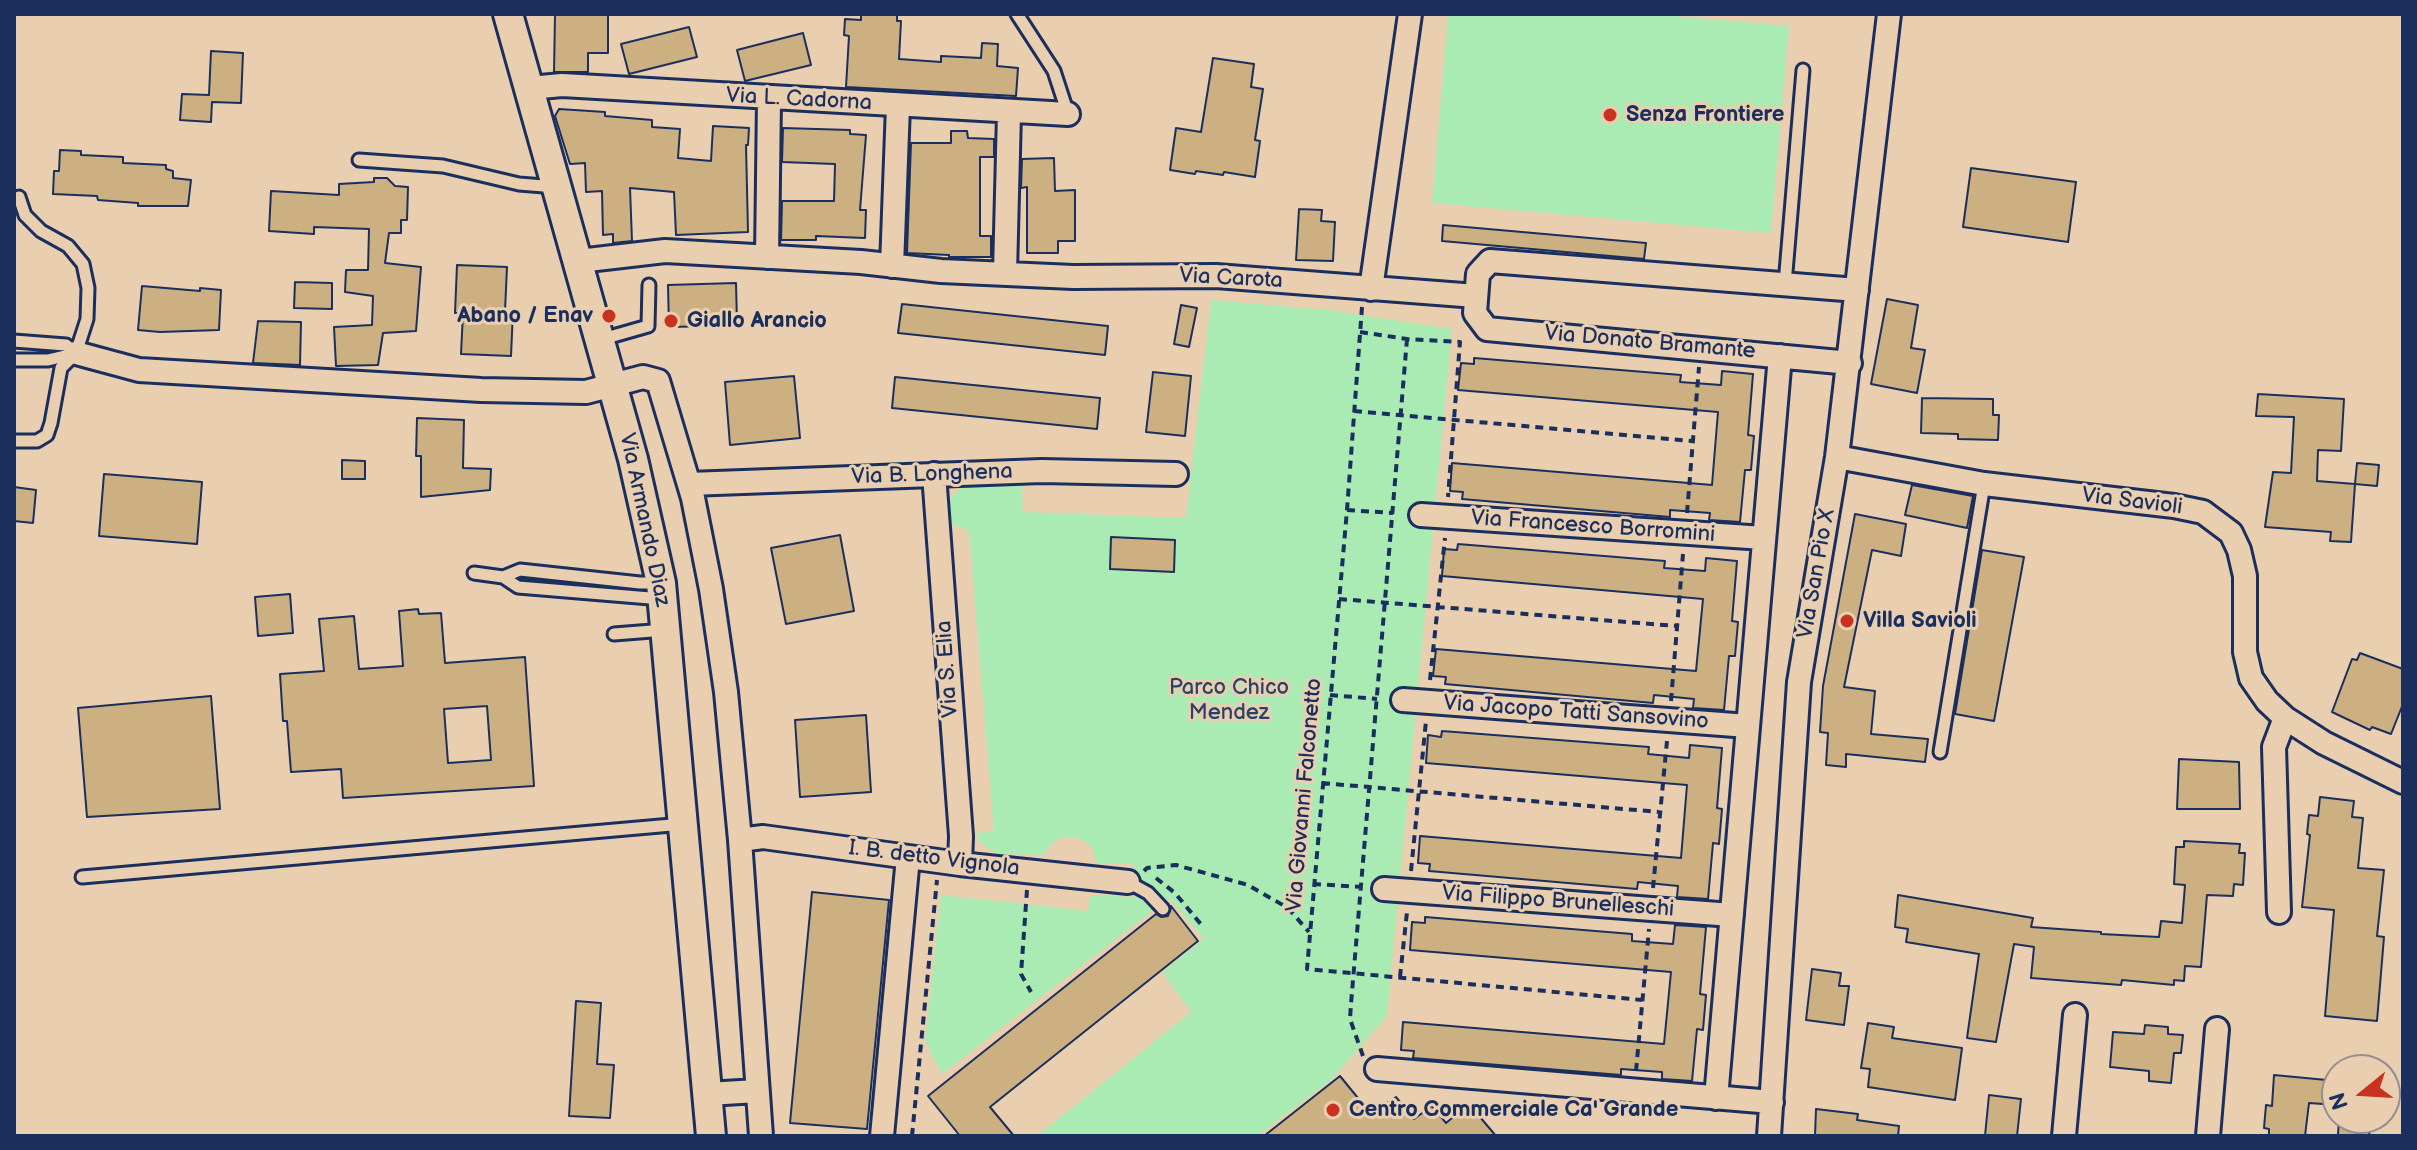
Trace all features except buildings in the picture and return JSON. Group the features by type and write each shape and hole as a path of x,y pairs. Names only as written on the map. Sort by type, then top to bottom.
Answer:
{"street":[{"name":"Via Armando Diaz","path":"508,14 633,459 662,591 711,1136"},
{"path":"1367,289 1410,14"},
{"name":"Via San Pio X","path":"1769,1136 1799,682 1850,363 1889,14"},
{"name":"Via L. Cadorna","path":"530,88 562,85 1068,114"},
{"path":"767,257 769,99"},
{"path":"892,266 898,106"},
{"path":"1005,273 1009,113"},
{"name":"Via Carota","path":"579,261 665,251 941,271 1073,277 1216,276 1476,296"},
{"path":"1476,296 1478,274 1490,261 1857,290"},
{"name":"Via Donato Bramante","path":"1476,296 1475,313 1487,329 1850,363"},
{"path":"76,353 139,370 481,390 586,392 643,377 658,381 689,484 726,692 761,1136"},
{"path":"1716,1098 1780,356"},
{"name":"Via Savioli","path":"1837,457 1984,484 2203,512 2231,533 2239,550 2245,576 2245,652 2251,678 2267,701 2285,718 2324,743 2403,782"},
{"name":"Via B. Longhena","path":"689,484 1042,471 1176,474"},
{"name":"Via S. Elia","path":"934,474 961,836 949,862"},
{"name":"Via Francesco Borromini","path":"1421,515 1764,538"},
{"name":"Via Jacopo Tatti Sansovino","path":"1403,700 1748,726"},
{"path":"2279,912 2274,747 2285,718"},
{"name":"I. B. detto Vignola","path":"740,840 763,837 1028,871 1135,878"},
{"path":"882,1136 908,857"},
{"name":"Via Filippo Brunelleschi","path":"1384,889 1732,915"},
{"path":"2064,1136 2075,1015"},
{"path":"2208,1136 2217,1029"},
{"path":"1377,1069 1772,1102"},
{"path":"708,1094 757,1091"}],"lane":[{"path":"1017,14 1054,71 1068,114"},
{"path":"1785,284 1803,70"},
{"path":"359,160 443,166 519,184 558,187"},
{"path":"14,441 37,441 47,435 61,368 76,353 87,319 88,288 83,264 68,246 41,231 25,215 19,197"},
{"path":"599,340 648,326 649,285"},
{"path":"14,341 66,345 76,353"},
{"path":"14,360 48,360 76,353"},
{"path":"1940,752 1984,484"},
{"path":"474,573 503,577 520,570 640,583 662,591"},
{"path":"614,634 666,630"},
{"path":"82,877 684,824"},
{"path":"1135,878 1163,909"}],"path":[{"name":"Via Giovanni Falconetto","path":"1367,289 1360,332 1307,969 1642,1000"},
{"path":"1360,332 1460,342 1439,606 1400,977"},
{"path":"1377,1069 1363,1056 1350,1019 1407,339"},
{"path":"1354,411 1692,441"},
{"path":"1347,510 1393,513"},
{"path":"1339,599 1677,626"},
{"path":"1330,695 1403,700"},
{"path":"1322,783 1659,812"},
{"path":"912,1136 949,862"},
{"path":"1135,878 1147,868 1176,865 1248,885 1288,908 1309,932"},
{"path":"1028,871 1021,974 1031,992"},
{"path":"1313,884 1384,889"}],"green space":[{"name":"Senza Frontiere","path":"1448,14 1649,14 1789,26 1771,233 1432,203"},
{"name":"Parco Chico Mendez","path":"1211,300 1328,310 1452,329 1387,1016 1331,1080 1257,1136 1043,1136 1041,1133 1191,1012 1162,972 1204,939 1169,898 942,1074 925,1041 941,895 1088,911 1090,895 1133,897 1133,864 1097,863 1092,848 1080,838 1064,837 1052,843 1044,855 1002,854 991,851 977,839 977,833 994,831 969,531 953,525 948,512 951,497 965,485 1022,483 1023,512 1186,518"}],"place":[{"name":"Senza Frontiere","path":"1610,115"},
{"name":"Abano / Enav","path":"609,316"},
{"name":"Giallo Arancio","path":"671,321"},
{"name":"Villa Savioli","path":"1847,621"},
{"name":"Centro Commerciale Ca' Grande","path":"1333,1110"}]}
